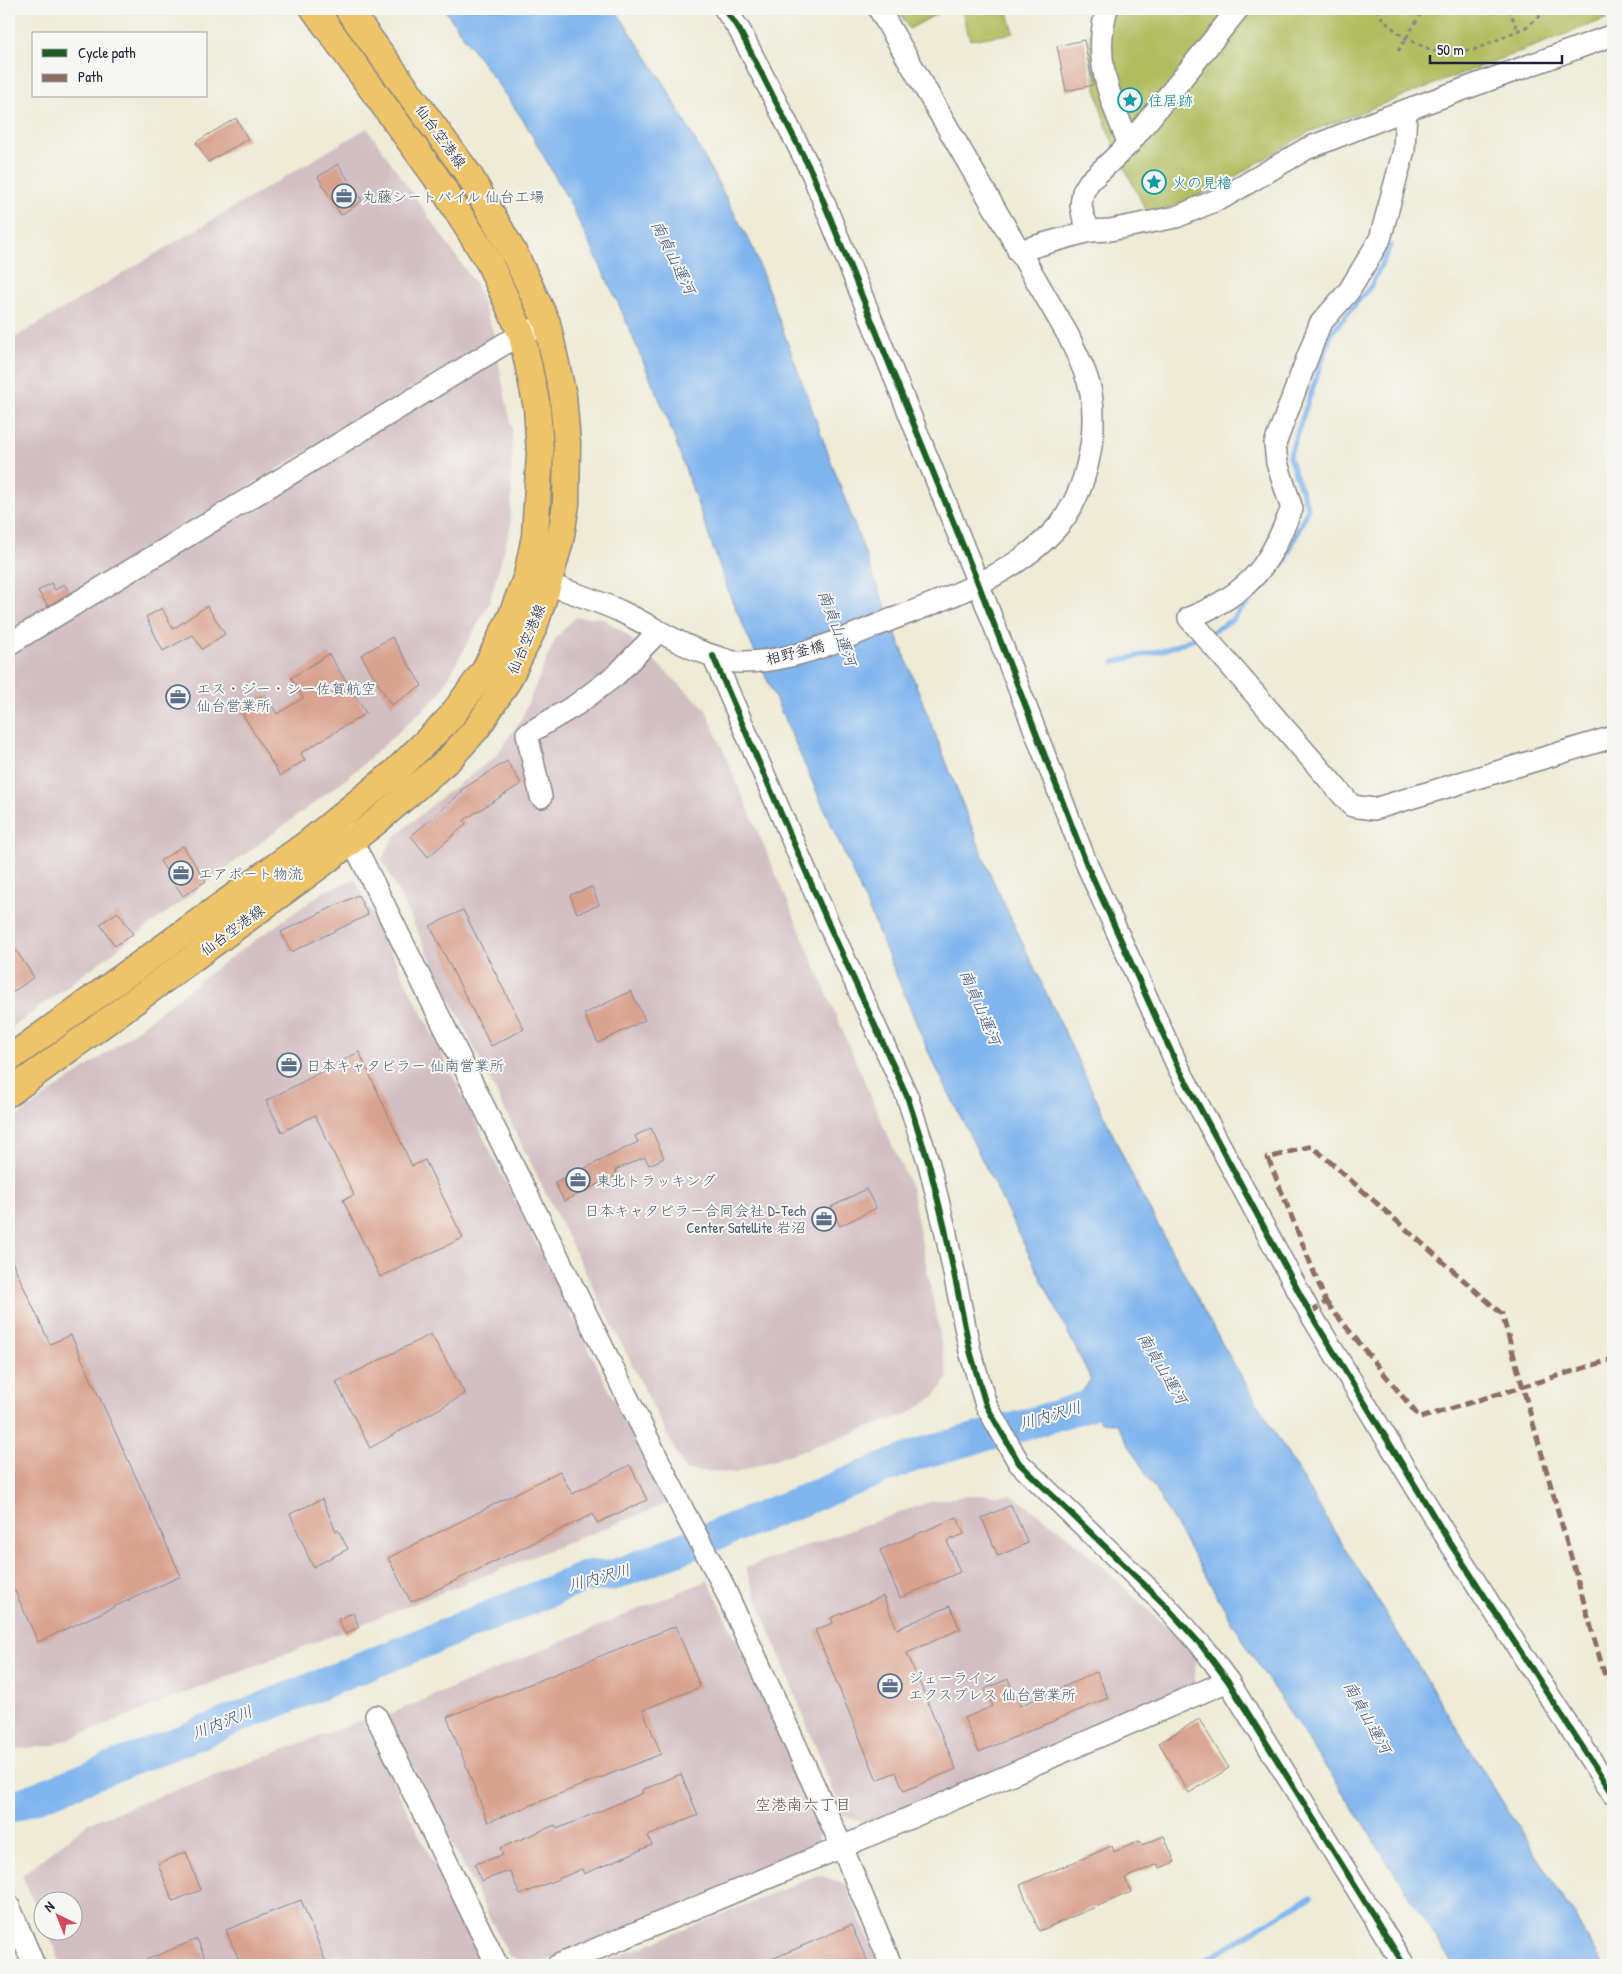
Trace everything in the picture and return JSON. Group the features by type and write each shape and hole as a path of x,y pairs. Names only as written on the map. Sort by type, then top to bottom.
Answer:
{"main road":[{"name":"仙台空港線","path":"9,1094 352,841 420,785 448,759 476,728 507,682 534,628 538,580 535,536 540,453 537,407 522,335 489,262 436,177 314,9"},
{"name":"仙台空港線","path":"9,1059 338,819 395,772 450,718 484,670 511,617 538,580 560,541 566,504 567,444 563,396 546,323 516,256 469,175 348,9"}],"street":[{"path":"724,9 740,31 812,173 978,583 1087,865 1178,1067 1310,1314 1450,1543 1613,1794"},
{"name":"相野釜橋","path":"538,580 622,612 694,650 734,662 774,660 814,650 910,613 978,583 1022,558 1045,540 1066,516 1084,479 1092,446 1092,400 1084,370 1068,334 879,9"},
{"path":"1107,9 1101,44 1101,65 1116,114 1129,144"},
{"path":"1090,231 1082,210 1083,192 1089,182 1129,144 1238,9"},
{"path":"1018,250 1090,231 1110,230 1176,217 1224,197 1306,149 1406,110 1613,35"},
{"path":"1406,110 1404,150 1380,239 1349,291 1320,324 1275,444 1278,463 1292,509 1267,560 1243,587 1211,609 1189,618 1352,806 1374,809 1613,737"},
{"path":"9,644 495,349 546,323"},
{"path":"541,797 527,734 576,705 616,675 658,632"},
{"path":"713,656 829,925 907,1096 929,1164 945,1229 970,1351 986,1405 1019,1463 1164,1604 1201,1645 1228,1681 1404,1965"},
{"path":"338,819 352,841 685,1514 720,1579 842,1847 891,1965"},
{"path":"558,1965 842,1847 1228,1681"},
{"path":"376,1716 497,1965"},
{"path":"9,1906 34,1965"}],"path":[{"path":"1378,9 1383,20 1405,38 1432,51 1474,50 1526,27 1549,9"},
{"path":"1398,51 1424,9"},
{"path":"1509,9 1518,30"}],"shaded area":[{"path":"367,128 476,285 495,337 9,632 9,341"},
{"path":"497,356 512,428 511,525 489,603 439,695 350,776 9,1030 9,653"},
{"path":"576,617 601,618 622,631 705,708 911,1187 948,1377 935,1396 908,1414 736,1473 685,1470 535,1172 382,859 393,838 439,799 494,758 521,720 556,637"},
{"path":"355,879 666,1504 54,1745 9,1750 9,1122 111,1050 216,968 325,891"},
{"path":"973,1495 1012,1495 1069,1536 1196,1655 1194,1688 868,1823 843,1816 745,1568 932,1501"},
{"path":"708,1580 822,1823 815,1850 537,1965 532,1965 509,1956 388,1715"},
{"path":"363,1720 483,1965 62,1965 52,1942 82,1942 82,1892 32,1892 32,1898 22,1875 88,1823"},
{"path":"818,1875 845,1884 880,1965 598,1965"}],"green space":[{"path":"898,9 946,9 909,29"},
{"path":"961,9 1007,9 1014,33 970,40"},
{"path":"1094,9 1613,9 1613,16 1309,132 1216,188 1171,207 1148,214 1112,141 1097,94 1090,39"}],"water":[{"name":"南貞山運河","path":"444,9 615,9 664,83 752,246 871,570 990,874 1140,1192 1221,1342 1312,1495 1604,1965 1453,1965 1361,1820 1253,1657 1116,1423 1100,1422 1082,1392 1091,1379 928,1051 870,912 730,596 667,417 619,305 570,203 524,121"}],"building":[{"path":"1084,40 1093,85 1066,91 1057,46"},
{"path":"236,118 248,139 208,162 196,142"},
{"path":"338,164 362,201 341,215 318,177"},
{"path":"51,583 55,590 64,584 70,593 48,606 38,591"},
{"path":"207,606 225,634 202,649 193,635 163,651 146,617 162,608 173,629"},
{"path":"392,637 422,686 391,705 361,655"},
{"path":"329,654 366,713 301,753 305,760 280,776 240,710 265,694 277,714 303,698 291,678"},
{"path":"507,761 521,784 464,820 466,824 428,857 411,836 462,792 461,790"},
{"path":"183,846 206,881 183,896 160,861"},
{"path":"592,887 599,905 577,913 570,895"},
{"path":"358,895 368,915 291,952 281,932"},
{"path":"463,910 524,1029 491,1046 430,926"},
{"path":"118,912 133,934 115,946 100,924"},
{"path":"9,940 34,977 9,995"},
{"path":"631,991 645,1020 598,1043 584,1014"},
{"path":"359,1052 412,1166 425,1160 463,1238 380,1277 343,1200 354,1195 315,1115 282,1132 266,1101"},
{"path":"651,1128 664,1158 649,1165 645,1157 615,1170 617,1175 564,1201 555,1183 638,1142 635,1136"},
{"path":"866,1189 876,1208 840,1226 831,1207"},
{"path":"9,1255 50,1344 71,1335 181,1576 38,1642 9,1578"},
{"path":"431,1334 465,1394 370,1448 336,1382"},
{"path":"630,1465 647,1500 597,1523 593,1514 411,1602 388,1558 560,1471 572,1494"},
{"path":"322,1499 336,1531 338,1530 348,1549 313,1567 290,1514"},
{"path":"1011,1505 1028,1543 998,1556 982,1518"},
{"path":"957,1517 964,1534 947,1541 960,1572 900,1598 880,1550"},
{"path":"883,1596 897,1629 950,1606 960,1629 907,1653 956,1769 904,1791 896,1772 877,1780 815,1630 833,1623 831,1618"},
{"path":"353,1613 359,1627 345,1634 338,1619"},
{"path":"676,1626 700,1687 643,1710 661,1754 488,1822 447,1717"},
{"path":"1097,1672 1108,1698 979,1752 964,1718 993,1706 985,1689 1008,1679 1020,1706"},
{"path":"1199,1719 1229,1768 1189,1793 1159,1743"},
{"path":"681,1774 698,1815 648,1836 652,1845 584,1874 582,1869 520,1895 510,1871 481,1881 475,1864 503,1855 500,1848 555,1825 557,1829 643,1793 642,1790"},
{"path":"1164,1836 1175,1862 1160,1868 1158,1864 1125,1878 1131,1892 1039,1931 1020,1885 1112,1846 1114,1852 1140,1841 1142,1845"},
{"path":"186,1852 201,1890 173,1901 158,1864"},
{"path":"301,1900 327,1965 241,1965 226,1930"},
{"path":"851,1925 869,1965 758,1965"},
{"path":"197,1939 208,1965 134,1965"}],"waterway":[{"path":"1210,633 1232,620 1285,561 1308,508 1289,457 1332,332 1371,286 1391,245"},
{"path":"1114,662 1167,649 1197,637"},
{"name":"川内沢川","path":"9,1808 203,1732 588,1576 612,1576 922,1453 1025,1425 1131,1392"},
{"path":"1197,1965 1311,1896"}],"marked path":[{"path":"1310,1313 1326,1302 1268,1158 1312,1146 1502,1314 1604,1673 1613,1670"},
{"path":"1326,1302 1420,1418 1613,1359"}],"cycle path":[{"path":"725,9 740,31 812,173 978,583 1087,865 1178,1067 1310,1313 1450,1543 1613,1794"},
{"path":"713,656 829,925 907,1096 929,1164 945,1229 970,1351 986,1405 1019,1463 1164,1604 1201,1645 1228,1681 1404,1965"}],"place":[{"name":"住居跡","path":"1130,100"},
{"name":"火の見櫓","path":"1154,182"},
{"name":"丸藤シートパイル 仙台工場","path":"344,196"},
{"name":"エス・ジー・シー佐賀航空 仙台営業所","path":"178,697"},
{"name":"エアポート物流","path":"181,873"},
{"name":"日本キャタピラー 仙南営業所","path":"289,1065"},
{"name":"東北トラッキング","path":"578,1180"},
{"name":"日本キャタピラー合同会社 D-Tech Center Satellite 岩沼","path":"824,1219"},
{"name":"ジェーライン エクスプレス 仙台営業所","path":"890,1686"}],"district":[{"name":"空港南六丁目","path":"803,1804"}]}
